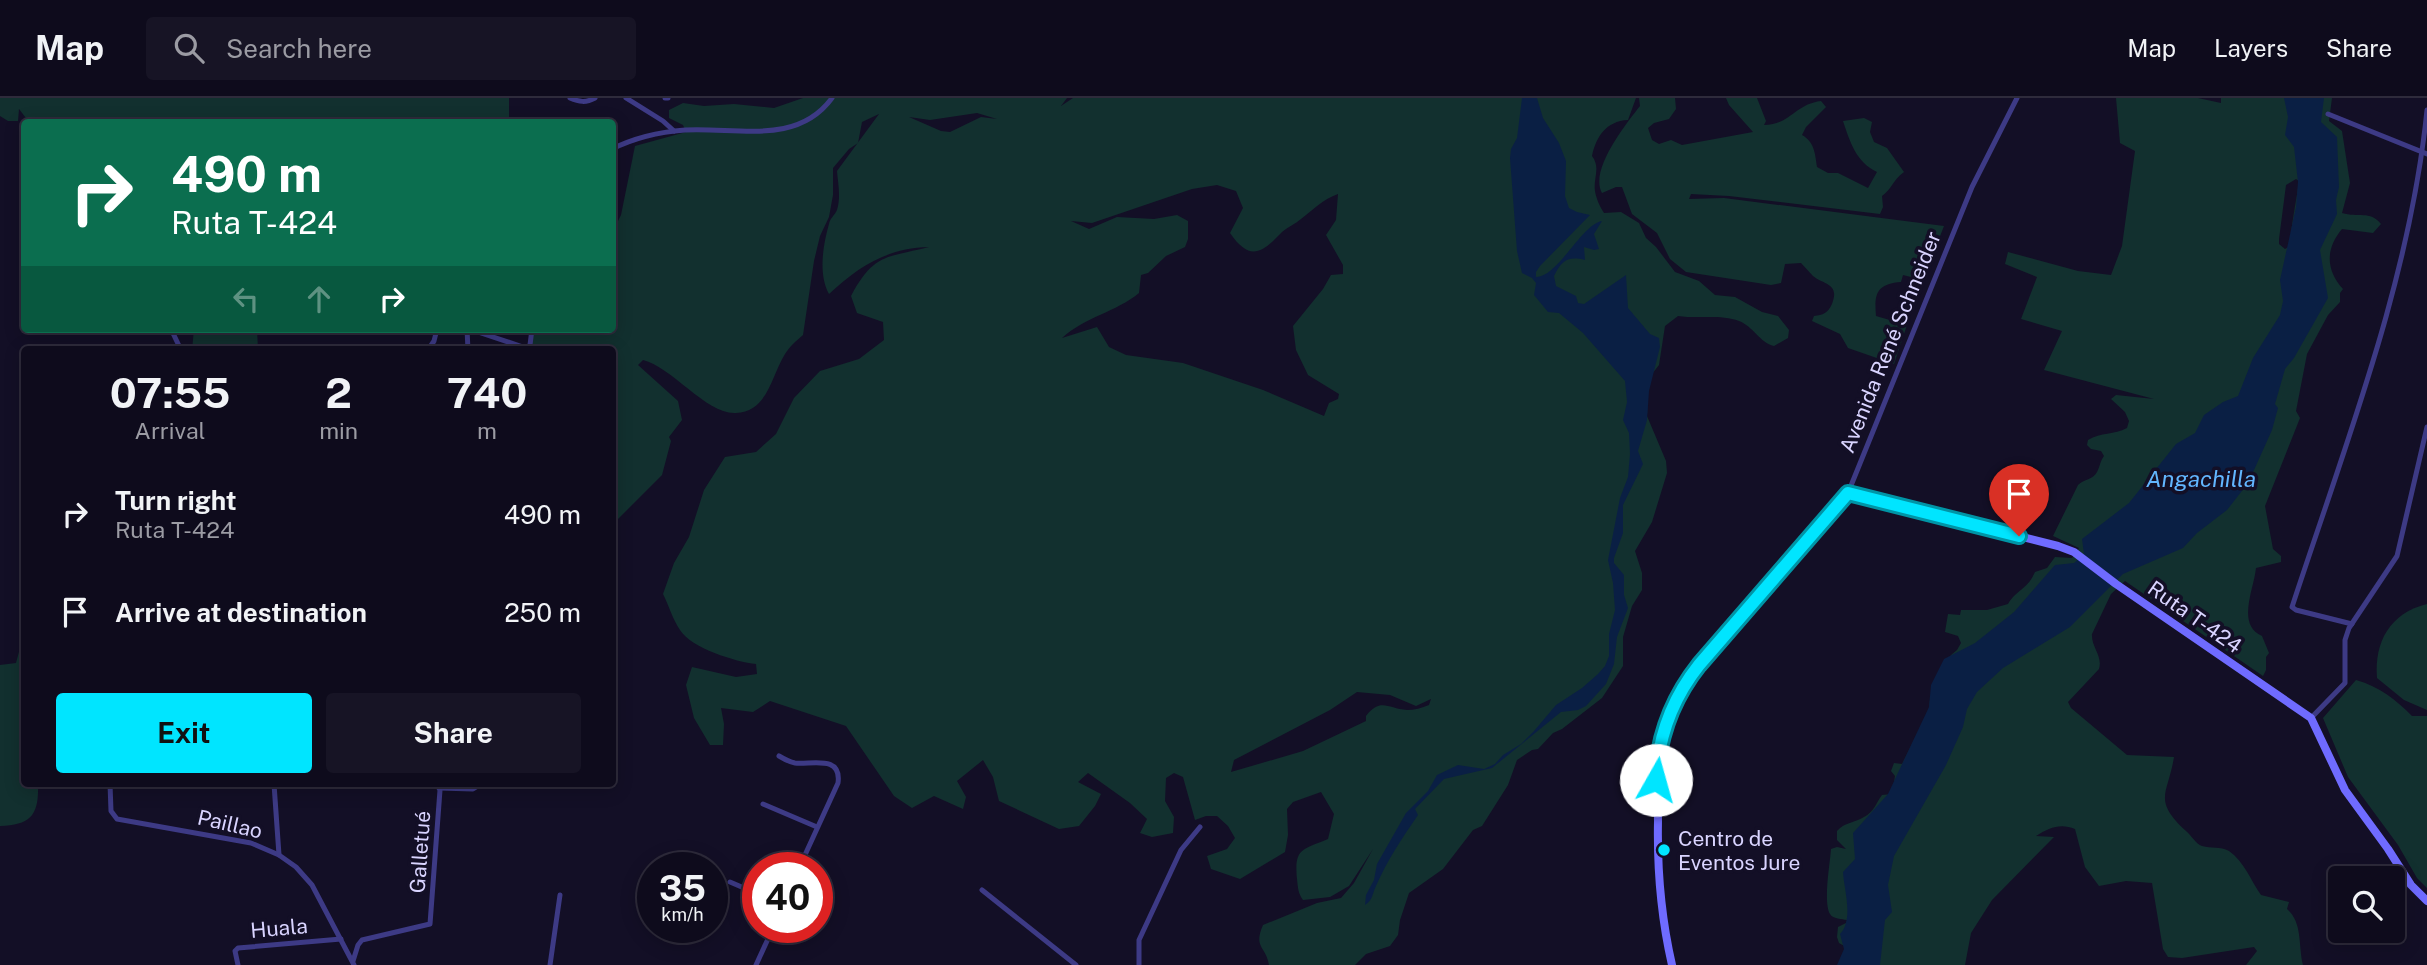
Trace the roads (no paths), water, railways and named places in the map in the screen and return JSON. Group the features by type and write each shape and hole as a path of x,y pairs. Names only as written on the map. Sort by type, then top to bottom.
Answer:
{"street":[{"path":"570,98 589,102 595,98"},
{"path":"616,147 643,136 674,131 787,129 812,118 832,98"},
{"name":"Avenida René Schneider","path":"1672,965 1659,887 1656,780 1660,747 1669,715 1685,684 1699,665 1848,493 1972,187 2017,98"},
{"path":"629,99 674,131"},
{"path":"2351,624 2292,607 2386,314 2425,154 2427,110"},
{"path":"2328,114 2425,154"},
{"path":"480,333 520,346"},
{"path":"2427,427 2400,549 2351,624 2344,640 2345,683 2311,718 2345,790 2388,849 2410,885 2427,901"},
{"name":"Ruta T-424","path":"1848,493 2074,552 2311,718"},
{"path":"779,756 796,763 822,762 837,772 838,783 806,852"},
{"name":"Paillao","path":"110,787 112,813 117,819 251,843 279,855 296,867 312,885 354,963"},
{"path":"274,787 279,855"},
{"name":"Galletué","path":"354,963 358,945 362,940 430,924 438,787"},
{"path":"450,787 476,787"},
{"path":"763,804 817,827"},
{"path":"1139,965 1139,940 1181,850 1200,827"},
{"path":"730,882 742,887"},
{"path":"982,890 1076,965"},
{"path":"550,965 560,895"},
{"name":"Huala","path":"237,965 235,951 238,948 341,939"},
{"path":"756,965 766,943"}],"water":[{"path":"1522,98 1537,98 1543,118 1559,143 1566,161 1565,196 1569,208 1590,215 1540,266 1536,277 1553,269 1586,231 1602,221 1594,234 1599,249 1584,247 1585,260 1570,259 1563,263 1554,276 1556,286 1576,296 1578,303 1584,304 1626,275 1628,308 1650,334 1659,338 1660,347 1649,391 1647,420 1638,451 1643,464 1623,505 1623,533 1614,558 1614,563 1624,575 1624,595 1628,608 1617,637 1614,664 1606,684 1586,706 1561,712 1492,768 1444,779 1415,809 1418,815 1390,859 1371,899 1365,905 1377,864 1406,813 1428,791 1437,775 1458,765 1484,769 1495,764 1503,755 1521,744 1556,705 1598,674 1609,656 1609,634 1615,610 1608,560 1620,498 1628,477 1630,454 1629,433 1623,420 1627,402 1625,381 1583,333 1559,313 1548,312 1534,295 1536,283 1522,273 1517,251 1510,158 1517,138"},
{"name":"Angachilla","path":"2284,98 2324,98 2321,122 2337,137 2337,214 2320,250 2328,298 2285,369 2275,404 2278,408 2272,430 2254,470 2227,510 2197,533 2183,548 2123,574 2070,627 2003,668 1977,692 1967,709 1963,727 1946,765 1894,856 1888,885 1892,912 1885,920 1880,965 1837,965 1844,949 1840,934 1847,921 1843,872 1855,859 1853,833 1888,794 1929,707 1931,685 1944,659 1975,643 2014,612 2055,565 2074,563 2084,554 2082,539 2129,503 2176,444 2195,433 2204,415 2238,396 2253,358 2280,315 2283,301 2280,280 2296,207 2298,182 2294,147 2285,135 2288,117"}],"place":[{"name":"Centro de Eventos Jure","path":"1664,850"}]}
